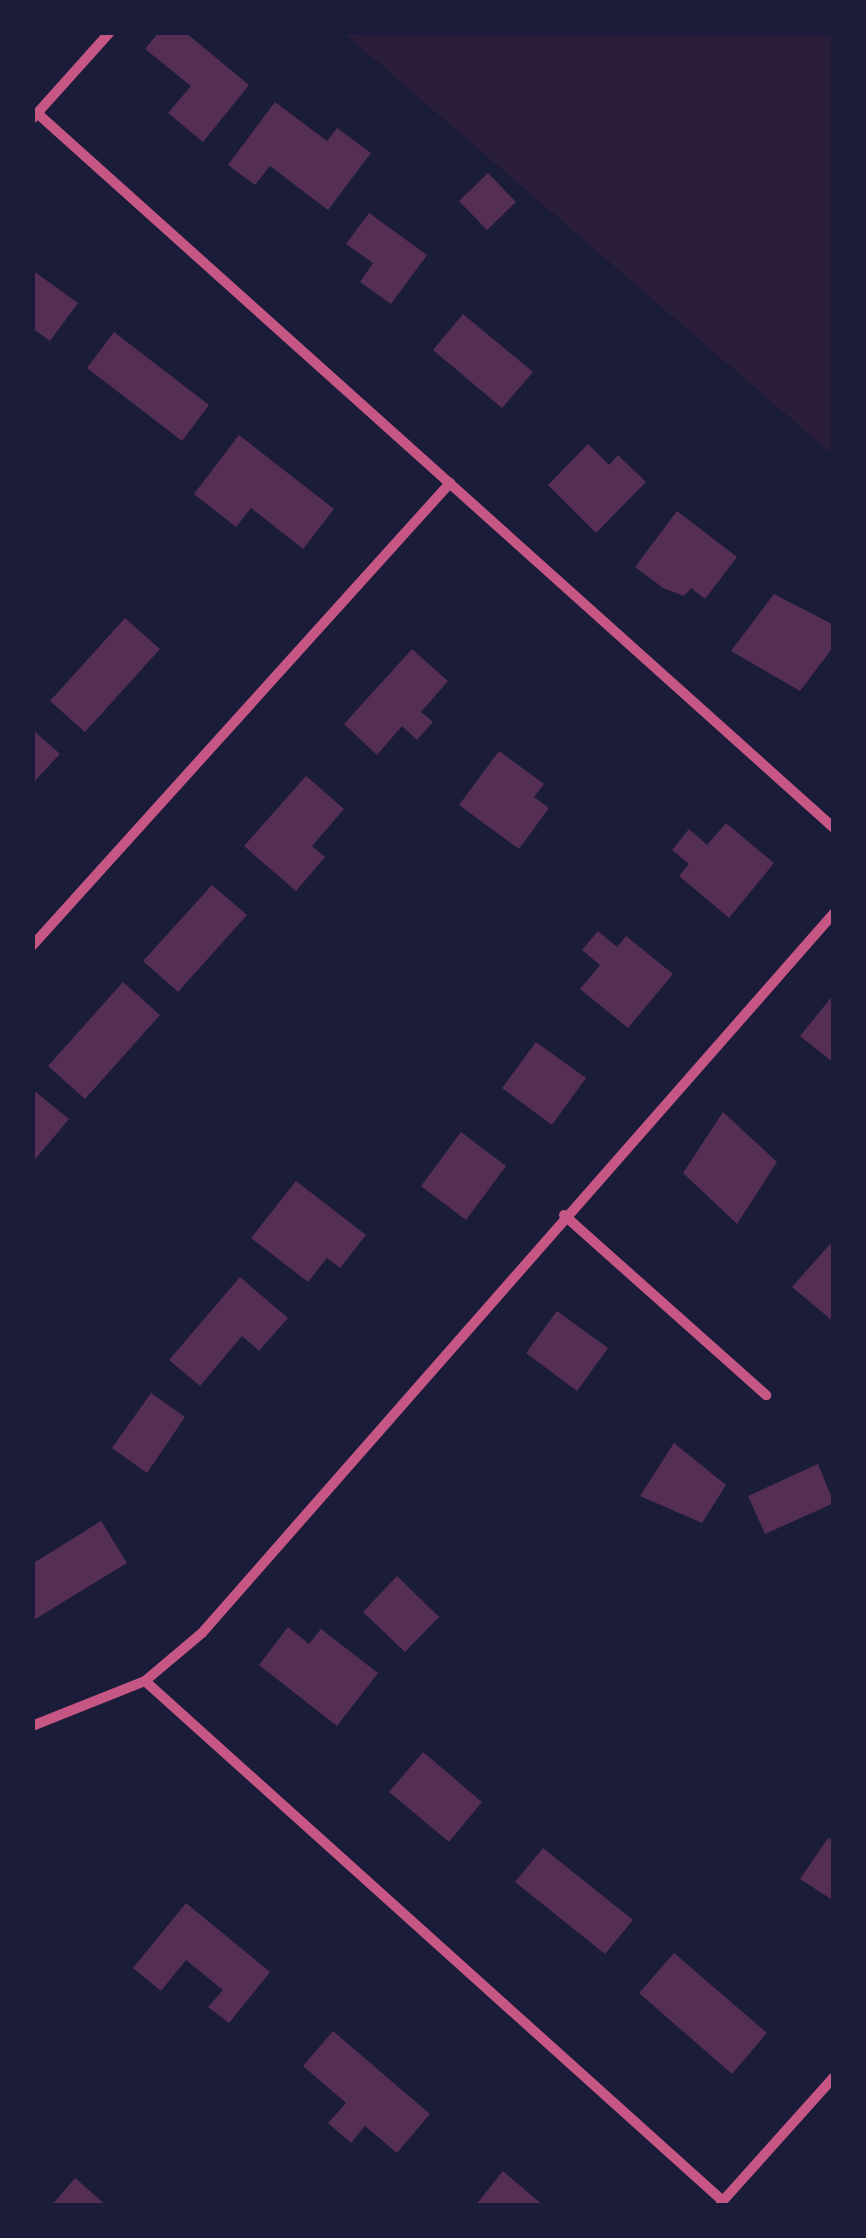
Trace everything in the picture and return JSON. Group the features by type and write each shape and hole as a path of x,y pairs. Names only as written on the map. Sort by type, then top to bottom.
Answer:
{"street":[{"path":"110,32 35,116 834,828"},
{"path":"32,946 450,483"},
{"path":"32,1726 145,1681 202,1633 564,1214 834,913"},
{"path":"564,1214 766,1395"},
{"path":"145,1681 721,2203 834,2077"}],"shaded area":[{"path":"344,33 833,33 833,455"}],"building":[{"path":"159,32 185,32 249,85 203,142 168,113 191,86 145,49"},
{"path":"275,102 327,141 337,128 371,153 328,210 270,166 255,185 228,165"},
{"path":"488,173 516,202 487,230 459,201"},
{"path":"369,213 427,255 391,304 360,282 373,263 346,244"},
{"path":"32,270 78,303 50,341 32,328"},
{"path":"463,314 533,372 502,408 433,350"},
{"path":"114,332 209,405 182,441 87,368"},
{"path":"239,435 334,509 303,549 251,508 236,527 194,494"},
{"path":"588,444 609,465 618,455 646,482 596,533 548,485"},
{"path":"677,511 737,557 705,599 691,588 684,596 663,588 635,567"},
{"path":"774,594 834,625 834,646 800,691 731,651"},
{"path":"125,618 160,649 85,732 50,701"},
{"path":"412,649 448,681 421,712 433,722 417,740 402,726 377,755 344,724"},
{"path":"32,729 60,754 32,784"},
{"path":"499,751 544,784 534,797 549,808 519,849 459,805"},
{"path":"306,776 344,809 312,846 325,857 296,891 244,846"},
{"path":"726,823 774,863 729,918 679,876 689,864 672,850 689,829 707,845"},
{"path":"212,885 247,915 178,992 143,961"},
{"path":"598,931 617,947 626,936 673,974 628,1028 580,989 600,965 582,950"},
{"path":"123,982 160,1015 85,1099 48,1066"},
{"path":"834,994 834,1063 800,1036"},
{"path":"536,1042 586,1078 552,1125 502,1088"},
{"path":"32,1089 69,1119 32,1163"},
{"path":"723,1112 777,1162 737,1224 683,1173"},
{"path":"461,1132 506,1166 466,1220 421,1186"},
{"path":"296,1181 366,1235 340,1268 327,1258 308,1282 251,1238"},
{"path":"830,1244 834,1247 834,1322 792,1287"},
{"path":"240,1277 288,1318 259,1351 242,1336 200,1386 169,1360"},
{"path":"557,1311 608,1348 577,1391 526,1353"},
{"path":"151,1393 185,1417 147,1473 112,1448"},
{"path":"674,1443 726,1485 702,1523 640,1496"},
{"path":"818,1464 834,1503 765,1534 748,1496"},
{"path":"101,1521 127,1563 32,1621 32,1564"},
{"path":"397,1576 439,1617 405,1652 363,1612"},
{"path":"288,1627 309,1644 321,1629 378,1673 337,1726 259,1665"},
{"path":"423,1752 482,1802 449,1842 389,1792"},
{"path":"828,1838 834,1841 834,1901 800,1879"},
{"path":"543,1848 633,1920 605,1954 515,1882"},
{"path":"186,1903 270,1972 229,2023 208,2007 223,1990 186,1960 161,1991 133,1968"},
{"path":"674,1953 767,2033 732,2074 639,1993"},
{"path":"333,2031 430,2114 397,2153 365,2126 351,2143 328,2123 346,2103 303,2066"},
{"path":"503,2171 544,2206 475,2206"},
{"path":"75,2178 107,2206 51,2206"}]}
